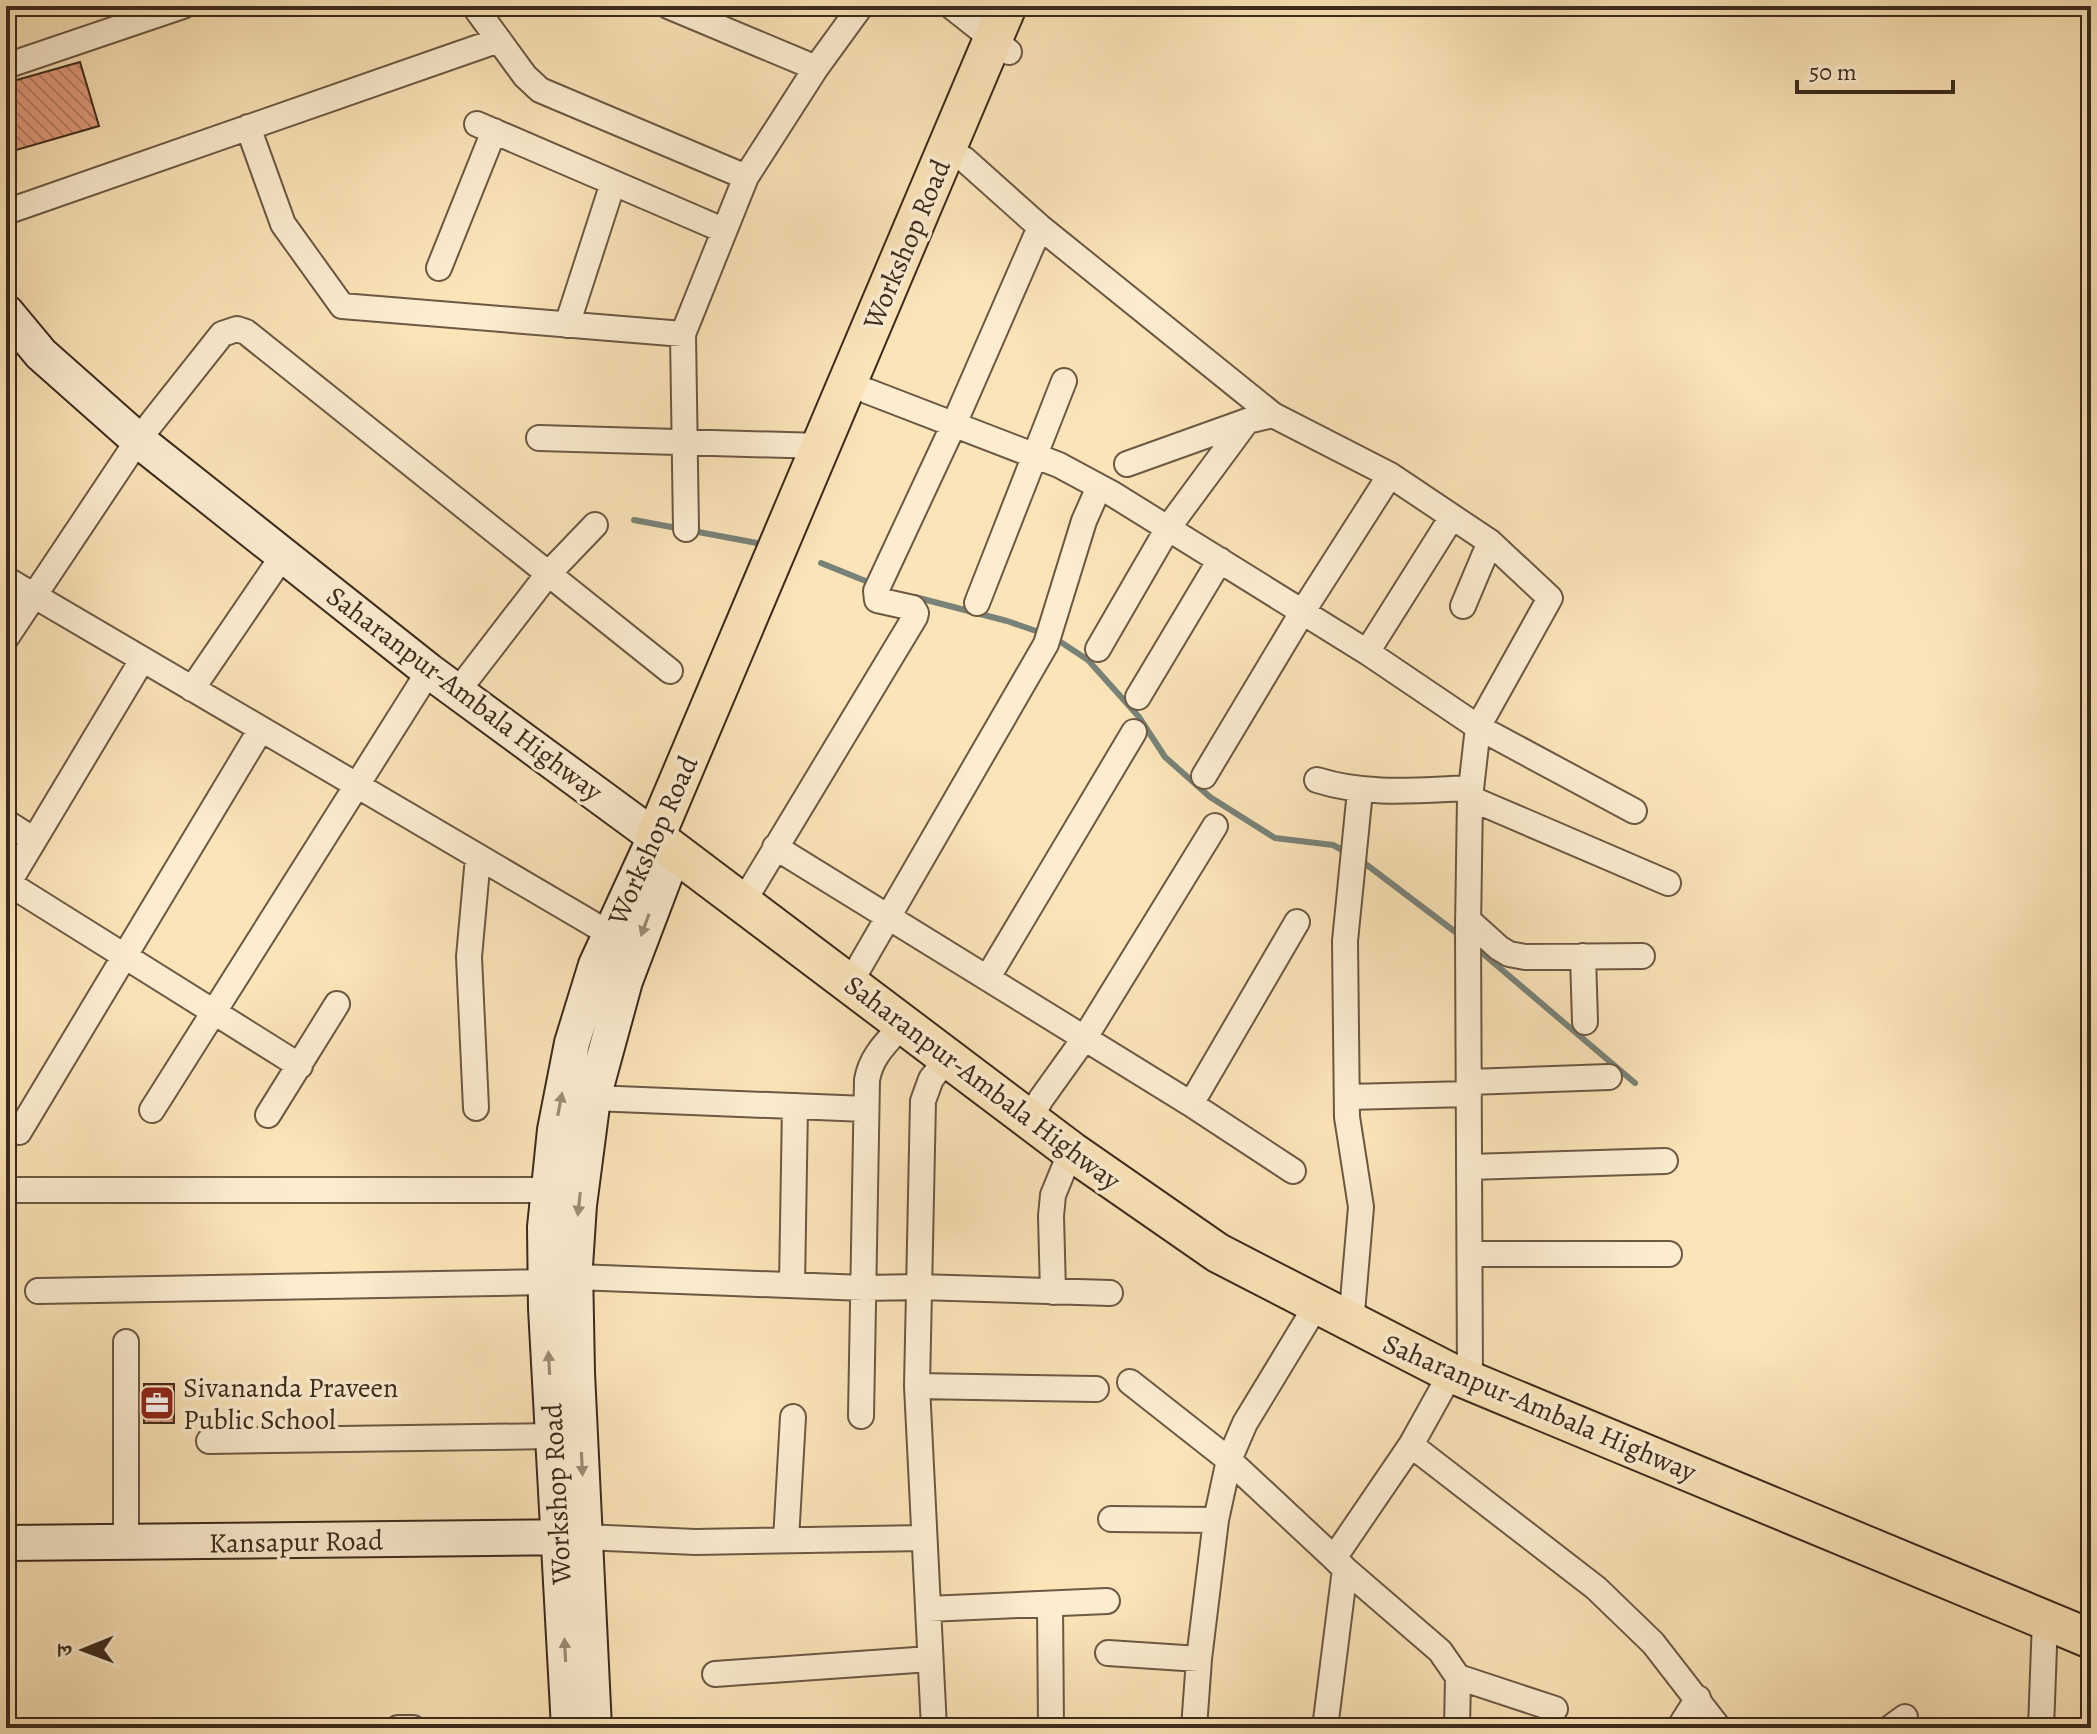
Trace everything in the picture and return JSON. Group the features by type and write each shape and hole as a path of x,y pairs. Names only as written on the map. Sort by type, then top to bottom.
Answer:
{"main road":[{"name":"Workshop Road","path":"594,1728 572,1537 553,1436 561,1280 579,1205 593,1098 664,844 821,446 1003,32 1028,6"},
{"name":"Workshop Road","path":"569,1728 572,1537 561,1280 545,1227 555,1130 572,1043 596,965 610,934 664,844 867,391 964,159 1003,32"},
{"name":"Saharanpur-Ambala Highway","path":"6,312 41,354 138,440 429,671 1071,1151 1218,1253 1351,1324 1460,1377 2091,1639"},
{"name":"Kansapur Road","path":"6,1543 572,1537"}],"street":[{"path":"6,66 183,6"},
{"path":"474,6 525,76 540,90 746,177"},
{"path":"668,6 816,68"},
{"path":"686,529 683,334 746,177 816,68 861,6"},
{"path":"951,6 1003,32"},
{"path":"6,212 499,40"},
{"path":"248,127 283,224 342,306 683,334"},
{"path":"439,268 486,128 723,230"},
{"path":"964,159 1040,227 1273,415 1390,475 1490,542 1550,598 1478,727 1470,793 1470,1254 1460,1377 1411,1445 1339,1563 1325,1728"},
{"path":"567,325 613,183"},
{"path":"742,904 915,617 913,608 877,600 879,585 1040,227"},
{"path":"6,638 138,440 222,334 237,329 246,332 670,671"},
{"path":"977,603 1064,381"},
{"path":"867,391 1035,455 1099,487 1303,611 1478,727 1634,811"},
{"path":"1127,464 1247,421 1273,415"},
{"path":"1098,649 1168,528 1247,421"},
{"path":"539,438 821,446"},
{"path":"1204,776 1303,611 1390,475"},
{"path":"850,983 1049,636 1084,521 1099,487"},
{"path":"1367,652 1452,517"},
{"path":"457,692 548,574 595,525"},
{"path":"1463,606 1490,542"},
{"path":"192,689 284,554"},
{"path":"1138,697 1220,560"},
{"path":"6,579 610,934"},
{"path":"142,660 7,885 300,1066"},
{"path":"152,1110 429,671"},
{"path":"19,1132 261,729"},
{"path":"988,977 1134,732"},
{"path":"1317,780 1360,791 1470,793 1668,883"},
{"path":"1351,1324 1361,1207 1348,1132 1345,941 1360,791"},
{"path":"6,822 34,840"},
{"path":"1030,1119 1084,1039 1215,826"},
{"path":"775,847 988,977 1293,1171"},
{"path":"476,1108 469,957 478,857"},
{"path":"1191,1104 1297,922"},
{"path":"1468,924 1509,954 1525,957 1642,956"},
{"path":"1583,956 1585,1022"},
{"path":"268,1115 337,1004"},
{"path":"861,1416 869,1066 903,1024"},
{"path":"934,1728 917,1386 919,1287 923,1101 931,1079 948,1058"},
{"path":"1347,1097 1609,1077"},
{"path":"593,1098 866,1109"},
{"path":"792,1285 795,1106"},
{"path":"1053,1292 1052,1205 1071,1151"},
{"path":"1469,1167 1665,1161"},
{"path":"15,1190 549,1190"},
{"path":"1470,1254 1669,1254"},
{"path":"38,1291 561,1280 1110,1293"},
{"path":"1194,1728 1216,1520 1229,1460 1245,1423 1316,1306"},
{"path":"126,1342 126,1543"},
{"path":"1130,1382 1229,1460 1339,1563 1440,1651 1458,1677 1457,1728"},
{"path":"917,1386 1096,1389"},
{"path":"786,1540 793,1417"},
{"path":"209,1441 553,1436"},
{"path":"1411,1445 1596,1588 1653,1643 1719,1728"},
{"path":"1111,1519 1216,1520"},
{"path":"572,1537 695,1542 924,1538"},
{"path":"928,1609 1107,1601"},
{"path":"1050,1604 1051,1728"},
{"path":"2041,1728 2045,1620"},
{"path":"1108,1653 1199,1659"},
{"path":"715,1674 930,1659"},
{"path":"1458,1677 1555,1709"},
{"path":"1679,1728 1698,1698"},
{"path":"398,1728 410,1728"}],"building":[{"path":"80,62 99,126 6,153 6,83"},
{"path":"144,1384 174,1384 174,1423 144,1423"}],"waterway":[{"path":"634,520 682,529"},
{"path":"693,531 757,543"},
{"path":"821,563 873,584"},
{"path":"915,597 1042,633"},
{"path":"1053,637 1088,660 1139,717 1165,757 1210,797 1275,838 1333,845 1346,852"},
{"path":"1359,859 1462,937"},
{"path":"1474,946 1635,1083"}],"place":[{"name":"Sivananda Praveen Public School","path":"157,1403"}]}
